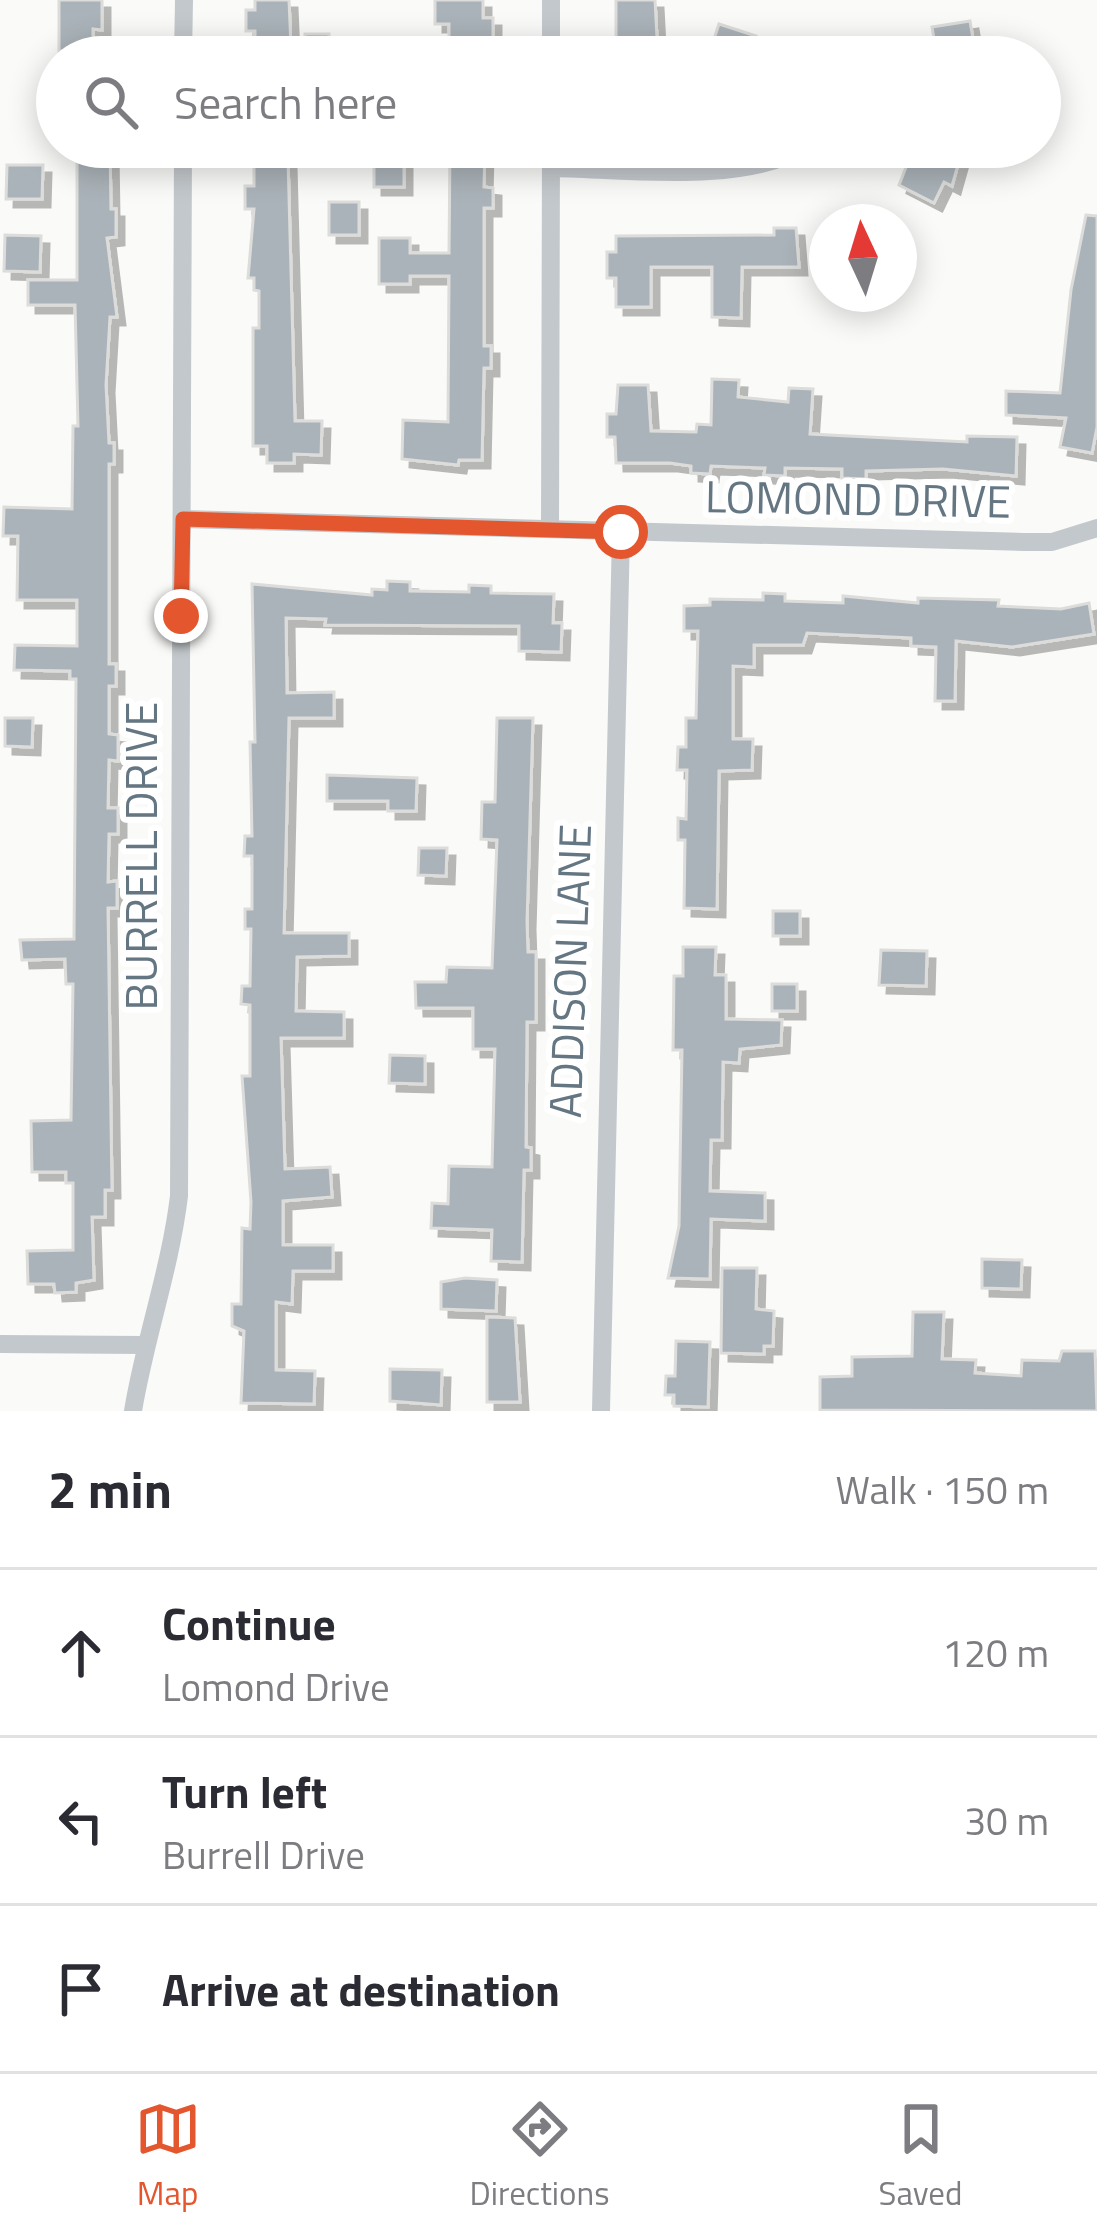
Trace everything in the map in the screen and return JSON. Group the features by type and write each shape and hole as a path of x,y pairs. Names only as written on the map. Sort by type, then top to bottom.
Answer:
{"street":[{"path":"184,0 184,36"},
{"path":"551,0 551,36"},
{"name":"BURRELL DRIVE","path":"133,1411 144,1345 165,1289 179,1196 183,168"},
{"path":"550,528 551,168 734,168"},
{"name":"LOMOND DRIVE","path":"183,519 1024,542 1052,542 1097,528"},
{"name":"ADDISON LANE","path":"601,1411 621,532"},
{"path":"0,1344 144,1345"}],"building":[{"path":"59,0 102,0 102,30 93,29 93,36 59,36"},
{"path":"255,0 289,0 291,36 255,36 255,31 246,31 246,10 255,10"},
{"path":"435,0 483,0 483,18 493,18 493,36 449,36 449,24 435,24"},
{"path":"616,0 655,0 657,36 616,36"},
{"path":"970,21 972,36 934,36 932,27"},
{"path":"719,24 756,36 715,36"},
{"path":"7,165 43,168 42,199 6,199"},
{"path":"77,168 110,168 116,237 107,238 117,317 110,317 106,385 109,443 114,443 114,464 109,464 109,664 116,664 116,686 109,686 109,734 118,735 118,761 109,760 108,808 118,808 118,834 109,834 108,882 117,881 117,908 108,908 112,1190 105,1190 105,1217 92,1217 94,1280 76,1283 76,1292 55,1293 54,1284 28,1284 27,1251 73,1250 73,1183 66,1183 66,1172 32,1172 31,1121 71,1120 73,984 66,984 65,959 22,960 20,940 74,939 76,679 70,679 70,671 14,670 15,645 77,646 77,600 17,600 18,536 3,536 4,507 72,509 73,426 78,426 75,305 28,305 28,280 77,280"},
{"path":"254,168 288,168 295,421 322,421 321,455 294,454 294,463 267,463 267,446 253,446 253,328 259,328 259,291 254,290 254,278 248,278 254,209 245,209 245,186 254,186"},
{"path":"374,168 404,168 404,187 374,187"},
{"path":"450,168 484,168 484,187 493,188 493,208 484,208 484,346 491,346 491,368 484,368 482,460 459,460 458,465 402,459 403,420 448,422 449,276 410,276 410,284 379,284 379,238 410,238 410,253 449,253"},
{"path":"906,168 957,168 952,186 944,182 934,203 899,185"},
{"path":"329,202 359,202 359,235 329,235"},
{"path":"1086,215 1097,216 1097,427 1092,453 1060,447 1066,418 1006,415 1006,391 1060,393 1071,290"},
{"path":"774,228 796,228 799,267 742,267 741,318 712,317 712,267 651,267 651,307 616,307 616,278 607,278 607,252 616,252 616,236 774,235"},
{"path":"5,235 41,236 40,272 4,271"},
{"path":"712,379 739,380 738,397 788,402 789,388 813,389 810,434 967,442 967,436 1017,437 1016,476 943,469 866,471 866,479 842,478 842,469 785,468 785,476 764,475 765,468 711,466 710,474 691,473 691,466 670,463 616,463 615,437 607,437 607,414 616,414 618,385 648,385 651,431 696,432 697,424 711,425"},
{"path":"387,581 410,582 410,591 469,592 469,585 491,586 491,593 554,594 553,623 562,623 561,652 519,651 519,626 325,625 326,619 286,618 287,693 334,692 334,718 289,718 284,933 349,933 349,956 297,957 296,1011 344,1012 344,1038 281,1038 285,1169 330,1167 332,1197 283,1201 283,1245 333,1245 333,1271 293,1271 292,1304 276,1302 276,1370 315,1371 314,1404 241,1403 244,1331 232,1326 232,1304 241,1304 242,1228 250,1229 251,1202 242,1076 250,1076 250,1005 241,1004 242,986 250,986 251,929 245,929 245,909 252,909 252,856 244,856 245,836 252,836 250,742 255,742 252,584 372,595 372,589 387,590"},
{"path":"763,593 785,594 785,601 843,603 843,596 918,603 918,598 999,600 998,606 1061,609 1089,603 1094,634 1012,647 956,641 955,701 935,701 936,647 911,646 911,638 807,633 803,645 754,645 754,667 733,666 733,739 753,739 752,770 719,771 717,909 684,908 685,840 678,840 678,818 686,819 687,770 677,770 678,747 686,747 686,718 696,718 698,631 684,631 684,606 710,605 710,599 763,600"},
{"path":"5,718 33,718 32,747 5,746"},
{"path":"497,718 533,718 527,922 528,952 536,952 536,1022 527,1022 526,1147 531,1148 531,1170 524,1170 522,1262 491,1261 492,1230 431,1228 432,1203 448,1204 449,1166 492,1167 495,1049 473,1049 473,1008 416,1008 415,982 446,982 447,967 492,968 497,840 481,839 482,802 495,802"},
{"path":"327,775 417,778 416,811 388,811 388,801 327,801"},
{"path":"419,848 447,848 446,876 418,875"},
{"path":"773,911 800,911 800,936 773,936"},
{"path":"683,947 716,947 715,975 726,975 726,1019 782,1020 781,1045 740,1049 739,1063 723,1062 722,1140 711,1140 710,1191 765,1193 765,1221 711,1219 710,1279 668,1278 679,1226 682,1050 673,1050 674,976 683,976"},
{"path":"881,950 927,951 926,986 879,985"},
{"path":"772,984 797,984 797,1011 772,1011"},
{"path":"390,1055 425,1056 425,1084 389,1083"},
{"path":"982,1259 1022,1260 1021,1289 982,1288"},
{"path":"722,1268 757,1268 756,1309 774,1311 773,1346 764,1346 764,1354 721,1353"},
{"path":"497,1280 496,1311 441,1309 441,1282"},
{"path":"913,1312 944,1312 942,1359 976,1360 975,1373 1021,1376 1022,1360 1059,1361 1062,1351 1095,1351 1097,1411 820,1410 820,1377 852,1376 852,1357 912,1356"},
{"path":"487,1317 515,1318 520,1402 487,1402"},
{"path":"676,1341 710,1342 708,1407 674,1406 674,1395 665,1395 666,1376 675,1376"},
{"path":"390,1369 442,1370 441,1405 390,1401"}],"route":[{"path":"181,616 183,519 621,532"}]}
